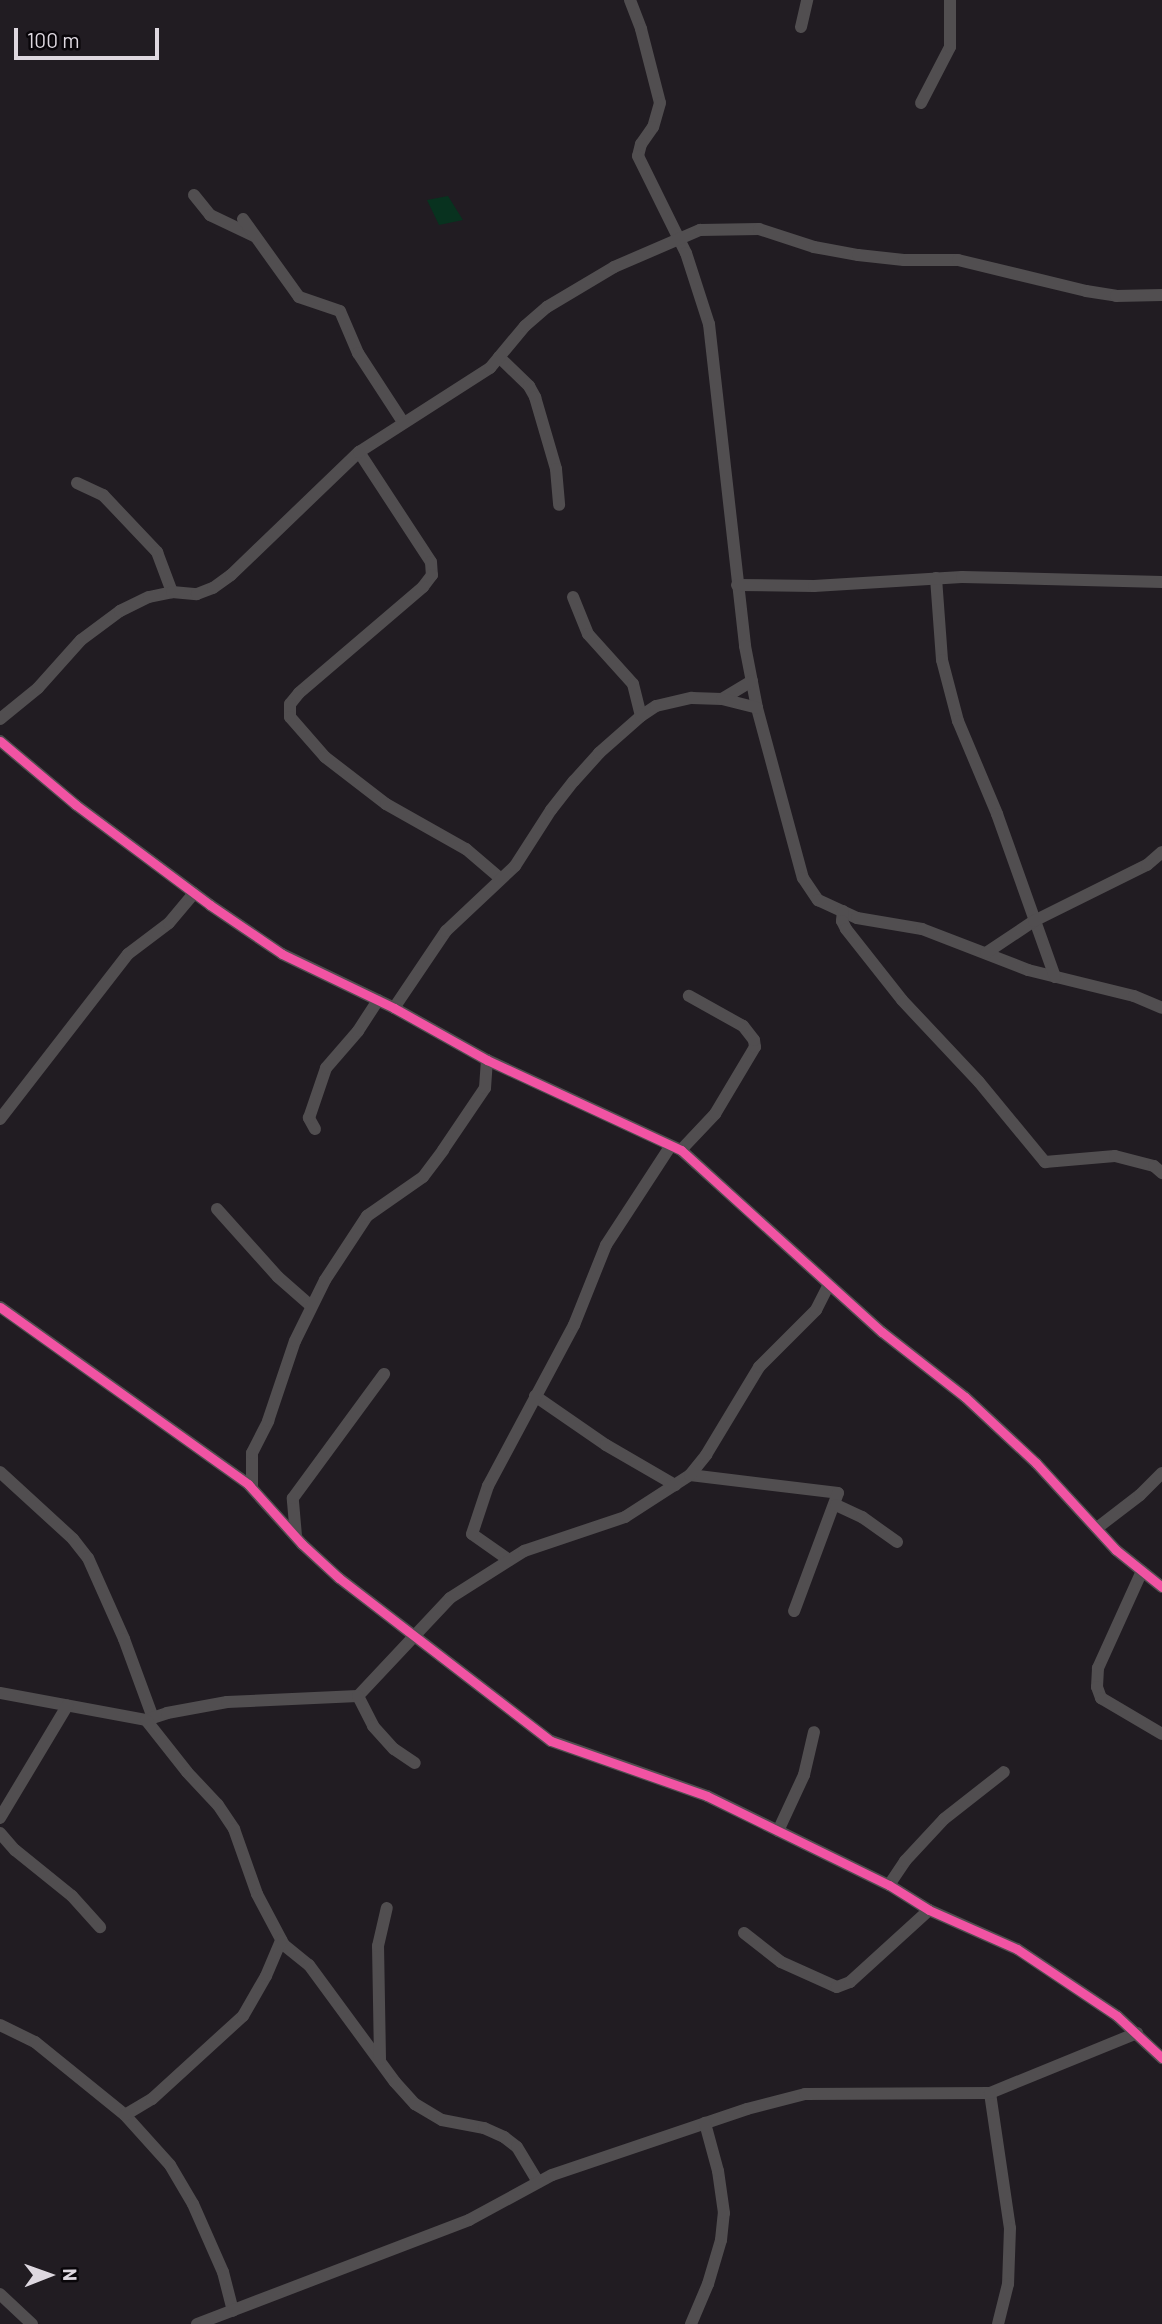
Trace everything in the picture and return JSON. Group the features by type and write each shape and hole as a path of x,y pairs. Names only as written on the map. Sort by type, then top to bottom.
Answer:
{"street":[{"path":"630,0 641,29 660,103 653,127 640,144 638,156 680,240 709,324 737,585 752,681 803,878 818,900 857,918 922,929 1028,970 1134,996 1162,1008"},
{"path":"801,27 807,0"},
{"path":"920,103 950,47 950,0"},
{"path":"194,195 210,215 255,236"},
{"path":"243,219 299,297 340,311 358,353 403,422"},
{"path":"0,719 38,688 81,640 135,602 172,592 197,594 231,575 359,452 490,368 525,326 576,287 614,267 700,230 758,229 814,247 858,255 904,260 958,260 1086,291 1116,296 1162,295"},
{"path":"499,357 529,386 535,397 556,468 559,505"},
{"path":"359,452 431,562 432,575 423,587 299,692 290,704 290,717 311,744 377,798 466,849 500,878"},
{"path":"76,483 103,495 157,552 172,592"},
{"path":"737,585 814,586 936,578 1162,582"},
{"path":"936,578 942,660 958,721 997,814 1055,977"},
{"path":"573,597 588,634 633,684 641,716"},
{"path":"722,699 752,681"},
{"path":"394,1008 446,931 515,866 551,810 599,753 641,716 656,706 692,698 722,699 757,708"},
{"path":"0,741 76,805 194,893 282,954 394,1008 486,1060 676,1149 882,1332 965,1397 1036,1463 1116,1550 1162,1587"},
{"path":"986,953 1034,921 1147,865 1162,852"},
{"path":"0,1119 128,954 169,923 194,893"},
{"path":"843,911 842,921 846,929 902,1000 979,1082 1045,1163 1115,1156 1154,1166 1162,1173"},
{"path":"509,1560 472,1534 488,1486 573,1325 606,1245 676,1149 715,1114 755,1047 754,1040 743,1026 689,996"},
{"path":"315,1129 309,1118 326,1068 358,1031 378,1000"},
{"path":"253,1488 252,1453 311,1306 337,1259 368,1216 423,1177 443,1150 485,1088 486,1060"},
{"path":"216,1209 278,1277 311,1306"},
{"path":"0,1693 149,1719 227,1702 358,1696 450,1598 524,1551 625,1517 690,1475 706,1455 759,1367 816,1310 829,1285"},
{"path":"0,1307 253,1488 297,1538 339,1578 551,1741 707,1796 889,1885 929,1910 1017,1949 1076,1986 1137,2033 1162,2058"},
{"path":"297,1538 293,1498 384,1374"},
{"path":"535,1396 606,1444 675,1485"},
{"path":"0,1472 73,1539 88,1558 124,1639 149,1719 187,1772 218,1805 234,1829 257,1894 281,1940 309,1965 368,2041 380,2062 415,2104 442,2120 484,2128 504,2137 517,2147 538,2182"},
{"path":"1097,1528 1140,1495 1162,1473"},
{"path":"690,1475 810,1492 835,1491 838,1497 836,1505 794,1611"},
{"path":"836,1505 862,1517 897,1542"},
{"path":"1142,1571 1098,1668 1097,1687 1101,1698 1162,1734"},
{"path":"358,1696 373,1726 394,1749 415,1763"},
{"path":"0,1818 67,1706"},
{"path":"778,1831 804,1775 814,1732"},
{"path":"889,1885 905,1861 944,1819 1004,1772"},
{"path":"0,1833 15,1850 72,1896 100,1927"},
{"path":"380,2062 378,1947 387,1908"},
{"path":"744,1933 781,1962 837,1987 850,1982 929,1910"},
{"path":"125,2115 152,2099 243,2016 281,1940"},
{"path":"0,2025 35,2042 125,2115 170,2165 193,2204 223,2272 233,2311"},
{"path":"197,2324 469,2220 538,2182 705,2123 805,2094 990,2093 1137,2033"},
{"path":"990,2093 1010,2228 1008,2284 998,2324"},
{"path":"691,2324 708,2284 721,2240 724,2213 718,2171 705,2123"},
{"path":"0,2294 32,2324"}],"green space":[{"path":"448,196 463,220 439,225 427,200"}],"cycle path":[{"path":"0,741 76,805 210,905 282,954 394,1008 487,1060 681,1150 882,1332 965,1397 1036,1463 1116,1550 1162,1587"},
{"path":"0,1307 248,1484 302,1544 339,1578 551,1741 707,1796 889,1885 929,1910 1017,1949 1117,2016 1162,2058"}]}
